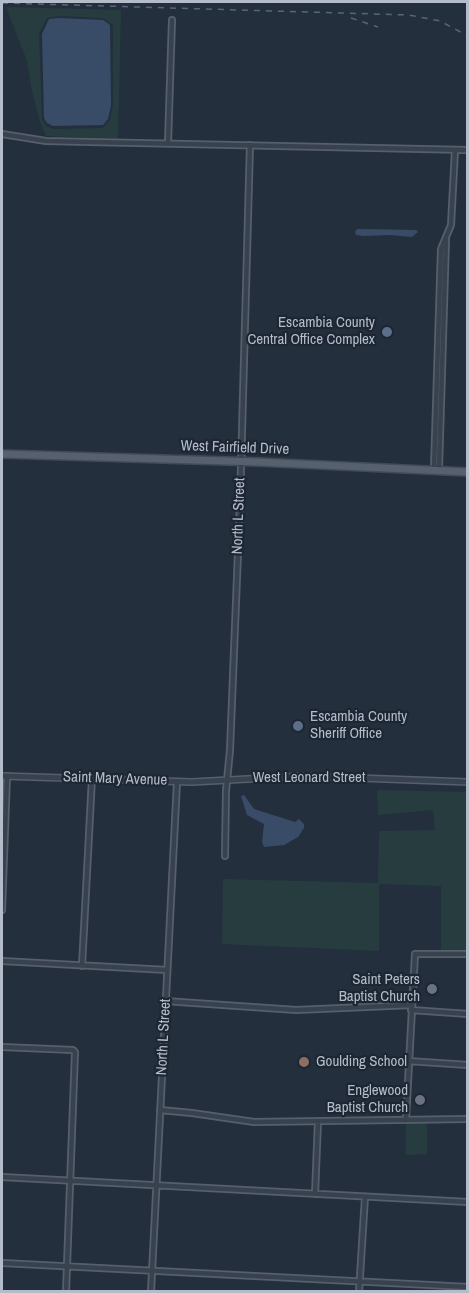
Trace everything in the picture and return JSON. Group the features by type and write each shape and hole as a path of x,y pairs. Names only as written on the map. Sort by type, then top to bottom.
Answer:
{"main road":[{"name":"West Fairfield Drive","path":"2,454 468,472"}],"street":[{"path":"168,142 172,20"},
{"path":"2,134 46,141 468,150"},
{"name":"North L Street","path":"228,780 241,462 250,145"},
{"path":"436,469 441,249 451,225 455,150"},
{"path":"2,910 4,776"},
{"name":"Saint Mary Avenue","path":"4,776 177,782 228,780"},
{"name":"West Leonard Street","path":"228,780 303,776 468,782"},
{"path":"82,966 92,778"},
{"path":"225,856 228,780"},
{"name":"North L Street","path":"151,1292 177,782"},
{"path":"406,1119 415,954 468,954"},
{"path":"2,961 167,970"},
{"path":"165,1001 307,1010 411,1008 468,1014"},
{"path":"2,1047 75,1050 66,1292"},
{"path":"408,1061 468,1065"},
{"path":"160,1110 247,1121 468,1119"},
{"path":"315,1194 318,1121"},
{"path":"2,1177 468,1202"},
{"path":"359,1292 365,1197"},
{"path":"2,1263 468,1287"}],"green space":[{"path":"6,7 121,10 118,139 46,136 40,122 27,61","holes":["58,16 103,18 113,25 113,105 110,120 103,128 53,129 46,126 42,119 39,33 47,18"]},
{"path":"377,790 467,792 467,951 441,951 441,886 379,884 379,951 222,944 223,879 378,883 379,831 435,830 433,810 378,815"},
{"path":"406,1122 427,1122 427,1154 406,1155"}],"water":[{"path":"49,19 103,20 110,25 111,105 108,119 103,125 53,126 44,118 42,34"},
{"path":"357,229 416,230 418,232 412,237 363,236 356,235"},
{"path":"244,795 254,809 295,822 299,819 304,824 304,828 298,837 284,845 264,847 262,842 264,824 247,815 241,796"}],"railway":[{"path":"2,3 409,15 440,21 468,36"},
{"path":"351,18 378,27"}],"place":[{"name":"Escambia County Central Office Complex","path":"387,332"},
{"name":"Escambia County Sheriff Office","path":"298,726"},
{"name":"Saint Peters Baptist Church","path":"432,989"},
{"name":"Goulding School","path":"304,1062"},
{"name":"Englewood Baptist Church","path":"420,1100"}]}
